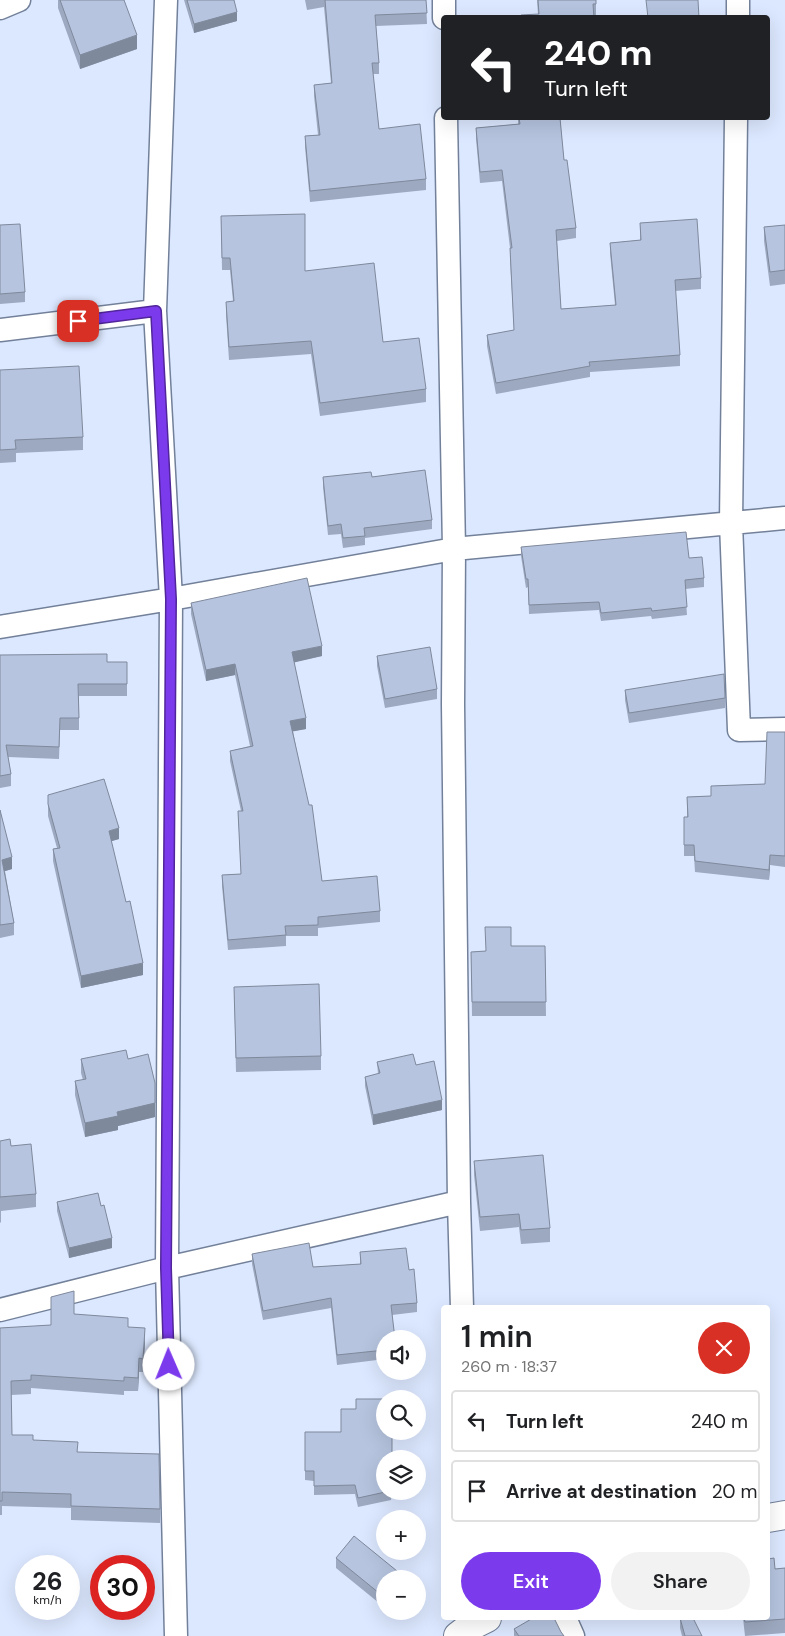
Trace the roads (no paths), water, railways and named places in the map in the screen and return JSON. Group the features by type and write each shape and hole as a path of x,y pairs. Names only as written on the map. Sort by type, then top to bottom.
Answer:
{"street":[{"path":"0,8 19,0"},
{"path":"166,0 156,311 171,599 166,1268 176,1636"},
{"path":"444,0 444,15"},
{"path":"738,0 738,15"},
{"path":"446,120 454,549 453,704 462,1305"},
{"path":"736,120 731,523 739,730 785,728"},
{"path":"0,330 156,311"},
{"path":"0,628 454,549 785,518"},
{"path":"0,1310 166,1268 459,1202"},
{"path":"770,1518 785,1515"},
{"path":"566,1620 573,1636"}]}
